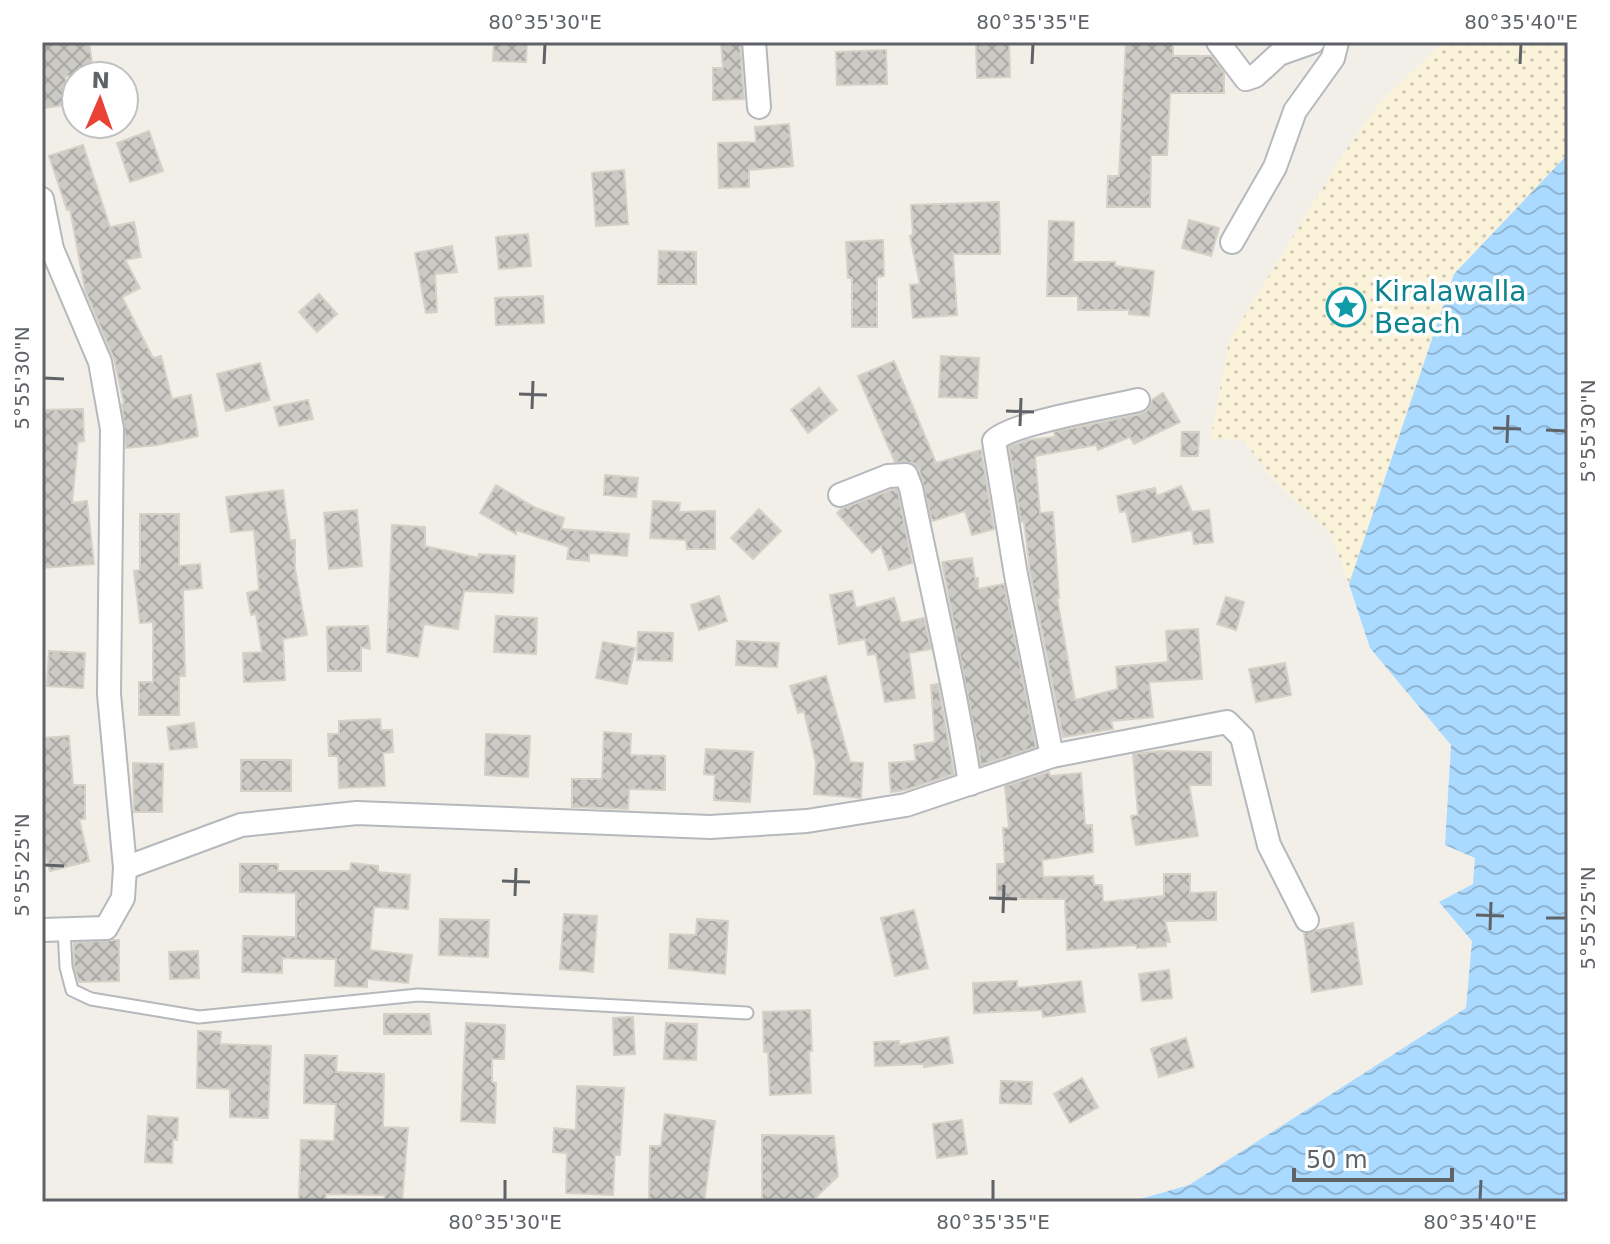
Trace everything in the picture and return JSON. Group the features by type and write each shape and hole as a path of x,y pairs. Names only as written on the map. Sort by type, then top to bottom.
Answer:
{"street":[{"path":"754,42 759,107"},
{"path":"1218,42 1246,79 1255,76 1279,54 1313,42"},
{"path":"1232,242 1275,167 1295,111 1333,58 1337,42"},
{"path":"42,199 52,249 100,362 112,429 109,694 125,868 123,898 106,928 53,930"},
{"path":"1052,756 1016,575 994,441 1000,435 1038,423 1138,400"},
{"path":"840,495 888,476 906,475 959,713 970,784"},
{"path":"125,868 241,825 357,813 710,827 807,821 906,805 1052,756 1227,722 1242,737 1269,845 1307,920"}],"lane":[{"path":"53,930 72,990 91,999 199,1017 418,995 747,1013"}],"sand":[{"name":"Kiralawalla Beach","path":"1443,42 1568,42 1568,154 1454,274 1349,584 1331,534 1270,476 1243,440 1211,438 1229,341 1344,153 1380,103"}],"water":[{"path":"1568,154 1568,1202 1130,1202 1189,1185 1466,1008 1472,941 1439,902 1473,884 1475,858 1445,845 1451,745 1370,648 1349,584 1454,274"}],"building":[{"path":"42,42 89,42 92,60 60,60 60,106 45,108"},
{"path":"494,42 527,42 526,62 493,61"},
{"path":"721,42 740,42 744,99 713,100 713,68 723,68"},
{"path":"976,42 1009,42 1010,77 977,78"},
{"path":"1126,42 1173,42 1173,56 1211,56 1224,73 1224,93 1170,93 1167,155 1151,155 1150,207 1107,207 1108,176 1119,176"},
{"path":"886,50 887,84 837,85 836,52"},
{"path":"789,124 793,166 749,170 749,187 719,188 718,143 756,142 755,127"},
{"path":"149,131 163,171 130,182 117,143 140,140 140,134"},
{"path":"83,145 110,227 134,222 141,257 125,260 140,288 122,297 153,358 161,356 172,399 191,395 198,436 126,448 124,404 114,359 85,290 70,209 67,210 49,156"},
{"path":"624,170 628,224 596,226 592,173"},
{"path":"999,202 1000,254 953,254 957,315 913,318 910,285 920,284 910,236 913,235 911,205"},
{"path":"1189,220 1219,228 1211,256 1182,248"},
{"path":"1049,221 1074,222 1073,262 1115,262 1115,266 1154,271 1149,316 1129,314 1129,310 1078,310 1078,296 1047,296"},
{"path":"528,234 531,266 499,269 496,237"},
{"path":"883,240 884,276 877,277 877,327 852,327 852,278 848,278 846,242"},
{"path":"452,246 457,272 435,274 437,312 426,313 415,253"},
{"path":"659,251 696,252 696,284 658,284"},
{"path":"319,294 337,314 317,332 299,312"},
{"path":"543,296 544,323 496,325 495,298"},
{"path":"941,356 979,358 977,398 939,397"},
{"path":"894,361 936,463 981,450 994,529 972,535 965,511 932,521 919,469 913,463 895,462 858,376"},
{"path":"260,363 270,400 226,411 217,374"},
{"path":"819,388 837,410 808,433 791,410"},
{"path":"1163,393 1180,422 1134,444 1130,437 1098,450 1096,445 1035,456 1040,513 1053,512 1057,598 1075,700 1118,689 1116,667 1168,662 1166,631 1198,629 1202,679 1149,682 1153,717 1111,721 1113,729 1063,737 1009,447 1028,440 1055,437 1054,432 1141,414 1148,410 1152,400"},
{"path":"308,400 313,419 279,426 274,407"},
{"path":"83,409 84,441 78,442 72,503 87,501 94,564 42,568 42,410"},
{"path":"1182,432 1199,432 1198,456 1181,456"},
{"path":"605,475 638,478 636,497 604,495"},
{"path":"496,485 536,508 564,518 561,529 629,534 627,556 589,553 589,561 567,559 569,547 516,530 516,534 480,513"},
{"path":"1181,486 1192,512 1209,510 1213,542 1194,544 1192,530 1133,542 1126,511 1120,512 1117,496 1155,488 1157,496"},
{"path":"283,490 290,541 295,540 295,569 307,635 283,639 285,680 244,682 243,653 262,652 256,614 251,615 247,593 259,590 254,530 231,532 226,497"},
{"path":"891,490 898,492 912,563 889,570 881,546 872,553 837,513"},
{"path":"653,501 680,503 679,512 715,511 715,549 687,549 686,540 650,538"},
{"path":"759,509 781,531 753,559 731,538"},
{"path":"357,510 362,566 329,569 324,513"},
{"path":"140,514 179,514 179,566 200,564 202,588 183,590 185,676 179,676 179,715 139,715 139,682 153,682 153,622 140,623 134,571 140,570"},
{"path":"392,525 425,527 425,546 479,558 479,554 515,556 513,593 464,591 458,629 424,624 418,657 387,652"},
{"path":"972,558 978,589 1004,584 1036,747 981,765 942,562"},
{"path":"852,591 856,608 894,598 901,623 924,618 931,649 909,653 915,698 885,702 876,654 868,655 865,639 839,644 830,595"},
{"path":"719,596 727,621 699,630 691,605"},
{"path":"1226,597 1244,602 1236,630 1217,624"},
{"path":"496,616 537,618 536,654 494,652"},
{"path":"368,626 370,649 361,647 361,671 328,671 327,627"},
{"path":"638,632 673,633 672,661 637,660"},
{"path":"737,641 779,643 777,667 736,665"},
{"path":"603,642 635,648 627,684 596,678"},
{"path":"49,651 85,653 83,688 47,686"},
{"path":"1285,663 1291,695 1256,702 1249,669"},
{"path":"826,676 850,762 863,763 861,798 814,794 816,763 804,711 798,713 790,686"},
{"path":"938,684 954,774 891,792 889,763 916,761 914,745 935,742 931,685"},
{"path":"380,719 381,730 392,730 393,752 383,753 385,786 339,788 338,756 329,756 328,734 339,734 339,721"},
{"path":"194,723 197,747 170,750 167,727"},
{"path":"604,732 631,734 630,755 665,756 665,790 629,789 628,809 572,807 572,779 602,779"},
{"path":"486,734 530,736 528,777 485,775"},
{"path":"69,736 73,785 85,785 85,819 79,819 89,861 50,871 42,839 42,738"},
{"path":"706,749 753,752 750,802 714,800 715,775 704,774"},
{"path":"1211,752 1211,785 1189,785 1198,836 1136,845 1131,816 1138,815 1133,754"},
{"path":"241,760 291,760 291,791 241,791"},
{"path":"133,763 163,764 162,812 134,812"},
{"path":"1049,772 1050,776 1081,773 1085,825 1092,825 1093,852 1042,860 1043,877 1093,876 1094,885 1102,885 1103,902 1164,896 1164,874 1190,874 1190,893 1216,892 1216,920 1165,921 1170,942 1166,942 1166,946 1067,950 1065,899 997,899 997,864 1005,864 1003,828 1009,828 1005,786"},
{"path":"351,863 378,866 378,872 410,875 408,909 374,907 370,950 412,955 408,983 367,979 367,987 335,986 336,959 282,958 282,973 242,972 243,936 296,937 296,893 240,892 240,864 278,864 278,871 350,871"},
{"path":"914,910 928,968 895,976 881,918"},
{"path":"564,914 597,916 593,972 560,969"},
{"path":"440,919 489,920 488,957 439,955"},
{"path":"697,919 728,921 725,974 669,968 670,934 696,935"},
{"path":"1353,923 1362,984 1312,992 1304,933"},
{"path":"119,940 119,981 79,982 74,966 74,943"},
{"path":"198,951 199,978 170,979 169,952"},
{"path":"1169,970 1172,998 1142,1001 1139,974"},
{"path":"1017,981 1017,988 1081,981 1085,1012 1043,1017 1042,1010 974,1013 973,983"},
{"path":"810,1010 811,1093 770,1095 763,1012"},
{"path":"384,1014 429,1014 431,1034 384,1034"},
{"path":"633,1017 635,1054 614,1055 613,1018"},
{"path":"466,1023 505,1025 504,1059 492,1059 492,1082 496,1083 495,1123 461,1121"},
{"path":"666,1023 697,1024 696,1060 664,1059"},
{"path":"198,1031 221,1032 220,1044 271,1046 268,1118 230,1117 230,1089 197,1088"},
{"path":"948,1037 953,1063 924,1067 924,1064 875,1066 874,1042 899,1041 899,1045"},
{"path":"1186,1038 1194,1067 1159,1077 1151,1049"},
{"path":"305,1055 337,1056 336,1072 384,1074 383,1127 408,1128 402,1202 384,1202 385,1195 326,1194 325,1201 299,1200 301,1140 334,1141 336,1104 304,1103"},
{"path":"1082,1078 1098,1107 1070,1123 1054,1094"},
{"path":"1001,1081 1032,1082 1031,1104 1000,1103"},
{"path":"577,1086 624,1088 620,1155 615,1155 613,1195 566,1193 567,1153 553,1152 554,1128 576,1130"},
{"path":"665,1114 715,1121 704,1202 649,1202 650,1146 661,1146"},
{"path":"148,1116 178,1118 172,1163 145,1162"},
{"path":"962,1120 967,1154 937,1158 933,1124"},
{"path":"762,1135 834,1136 838,1176 811,1202 762,1200"}],"place":[{"name":"Kiralawalla Beach","path":"1346,307"}]}
